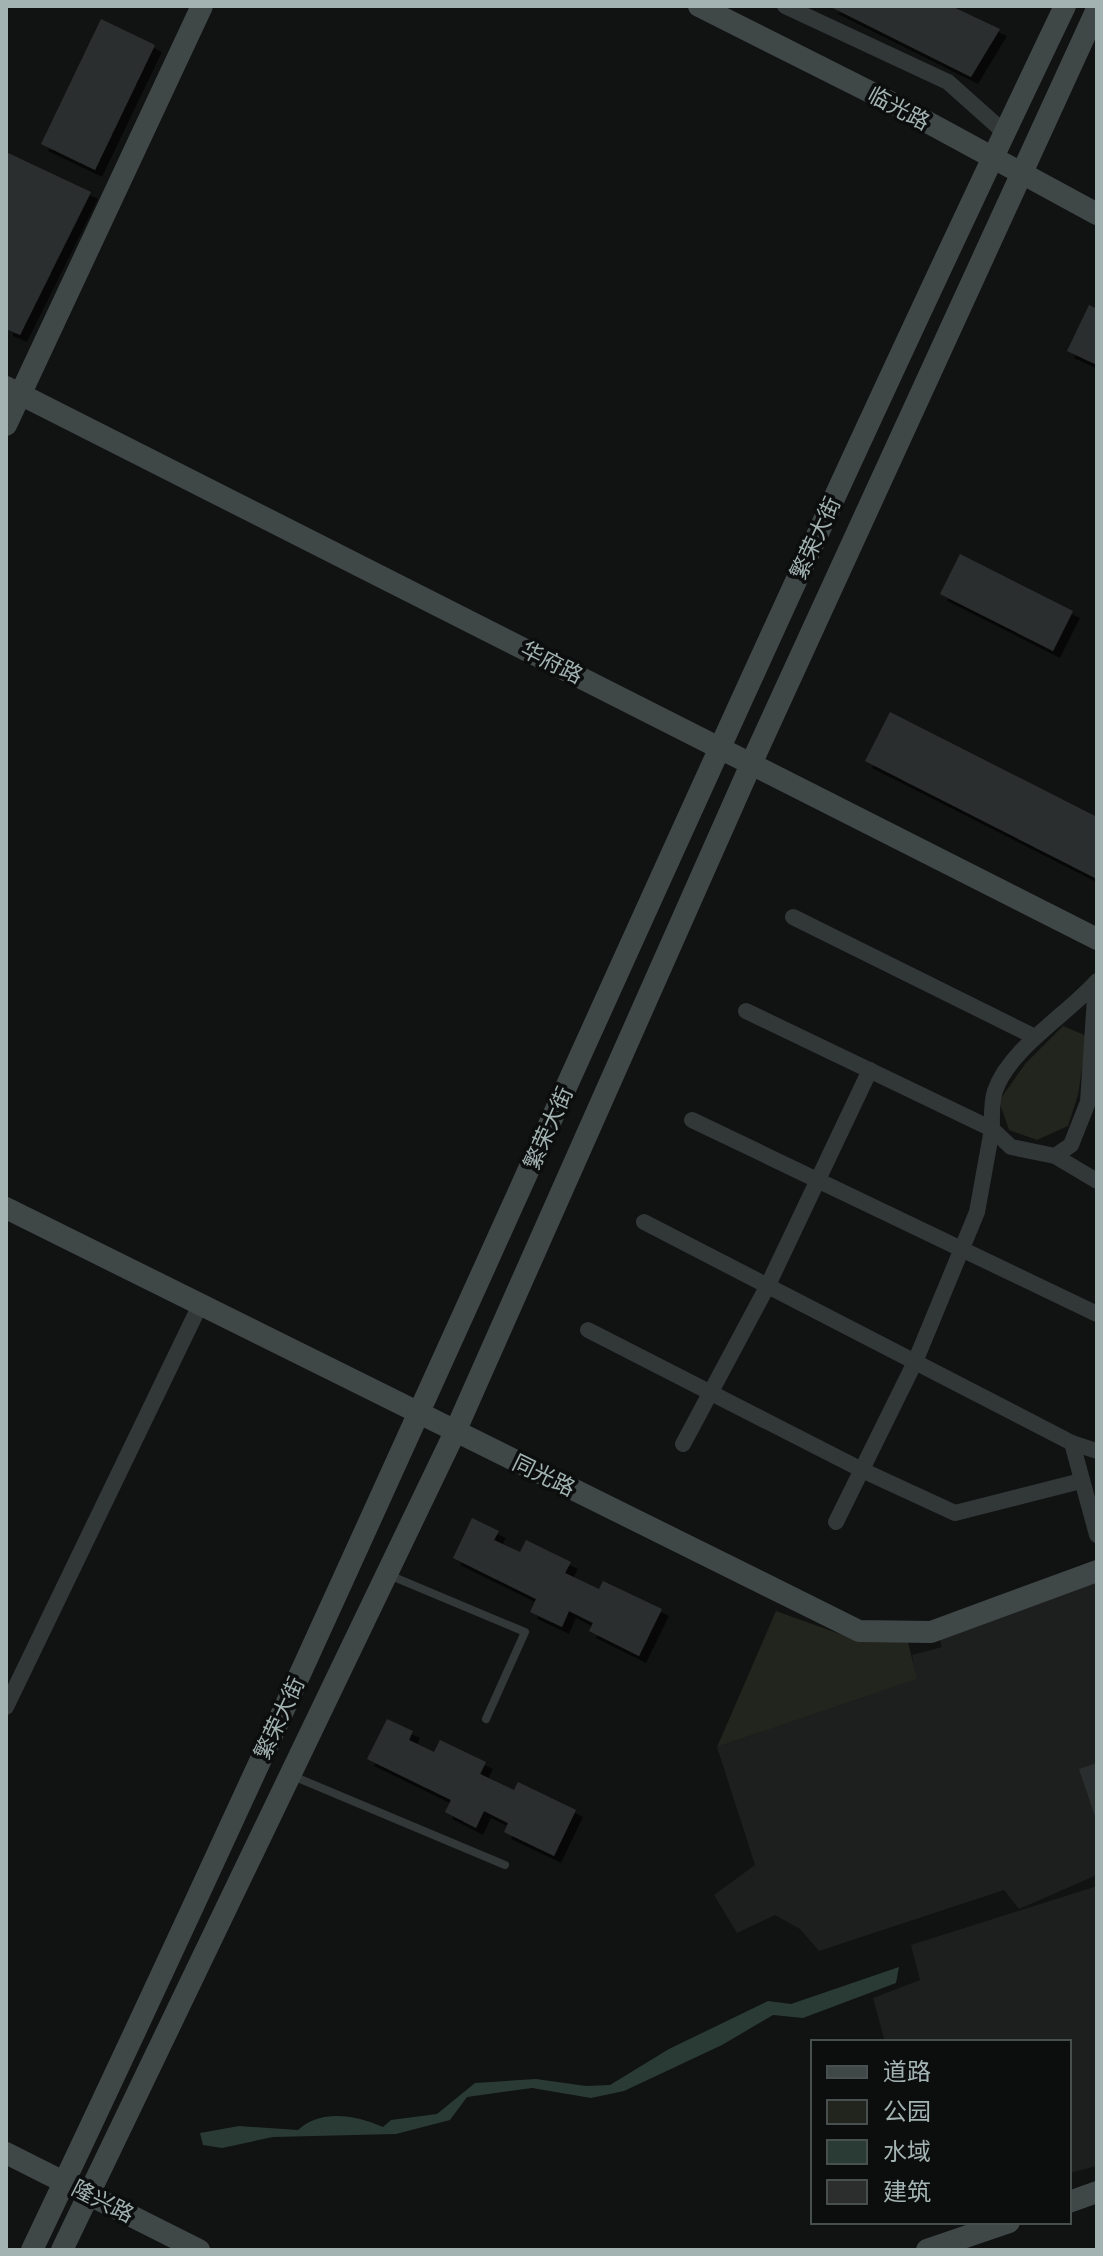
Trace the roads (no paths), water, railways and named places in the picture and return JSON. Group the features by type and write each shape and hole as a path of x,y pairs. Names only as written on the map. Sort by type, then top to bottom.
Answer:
{"main road":[{"path":"6,425 13,391 202,6"},
{"name":"临光路","path":"699,6 896,105 1020,175 1097,214"},
{"name":"繁荣大街","path":"32,2250 420,1414 719,745 1065,6"},
{"name":"繁荣大街","path":"62,2250 455,1432 752,762 1097,9"},
{"name":"华府路","path":"13,391 719,745 1097,939"},
{"name":"同光路","path":"6,1208 859,1631 931,1632 1097,1571"},
{"name":"隆兴路","path":"6,2153 199,2250"},
{"path":"1071,2201 1097,2192"},
{"path":"927,2250 1003,2224"}],"street":[{"path":"785,6 948,82 1004,132"},
{"path":"793,917 1035,1037"},
{"path":"836,1522 864,1471 915,1362 977,1212 992,1129 995,1092 1017,1055 1058,1021 1097,982"},
{"path":"1055,1156 1071,1145 1088,1102 1097,982"},
{"path":"746,1011 992,1129 1011,1147 1055,1156 1097,1181"},
{"path":"683,1444 768,1285 870,1070"},
{"path":"692,1120 960,1252 1097,1314"},
{"path":"644,1222 1072,1443 1097,1451"},
{"path":"6,1707 200,1305"},
{"path":"588,1330 864,1471 955,1513 1081,1481"},
{"path":"1072,1443 1097,1535"}],"lane":[{"path":"388,1574 525,1632 486,1719"},
{"path":"292,1775 505,1865"}],"water":[{"path":"899,1967 896,1983 803,2018 773,2015 722,2045 624,2091 591,2098 532,2088 467,2097 450,2120 396,2134 273,2137 222,2148 203,2145 200,2133 239,2126 298,2130 317,2119 339,2116 361,2119 383,2127 391,2120 437,2114 475,2083 536,2079 586,2086 610,2085 669,2049 768,2001 791,2004"}]}
